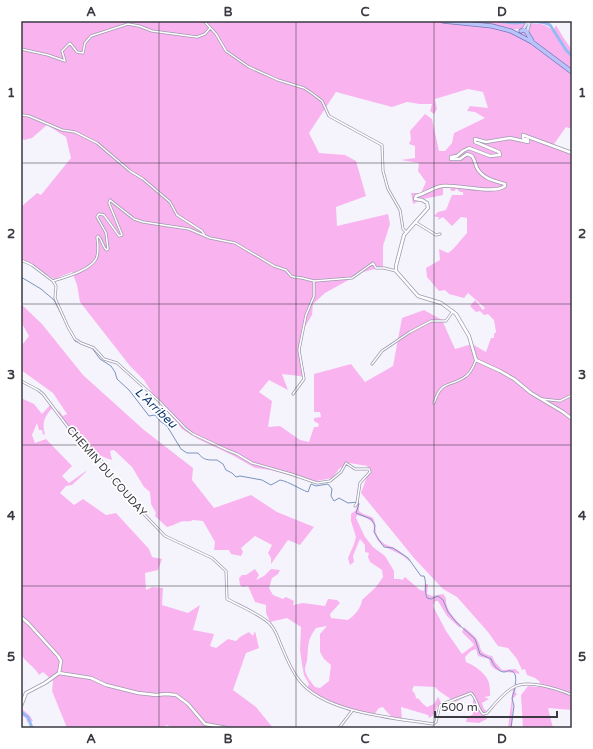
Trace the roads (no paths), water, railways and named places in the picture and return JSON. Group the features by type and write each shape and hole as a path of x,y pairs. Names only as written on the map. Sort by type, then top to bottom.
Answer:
{"main road":[{"path":"443,21 492,26 527,33"},
{"path":"522,33 529,21"},
{"path":"527,25 527,33 532,42"},
{"path":"522,33 572,72"}],"street":[{"path":"204,21 216,34 226,51 249,67 314,94 322,101 329,116 382,145 383,171 388,189 400,210 403,229 406,232"},
{"path":"21,49 48,55 65,61 62,51 70,43 77,52 83,53 85,43 91,36 128,24 167,34 197,37 205,34 210,28"},
{"path":"22,115 29,116 62,130 75,132 97,143 170,202 177,215 202,231 205,236"},
{"path":"396,271 396,266 406,232 428,206 424,201 415,199 415,197 440,186 494,189 503,188 505,186 505,184 492,181 483,175 478,170 474,158 469,155 465,155 460,159 451,159 451,157 457,156 463,150 469,148 490,156 500,155 499,152 475,142 475,139 486,142 510,138 528,142 528,140 522,138 523,135 572,153"},
{"path":"53,280 76,273 95,260 98,255 98,236 101,239 104,248 108,250 106,233 98,220 97,215 104,215 119,236 122,236 110,200 134,219 189,229 210,238 235,243 274,266 286,270 291,276 314,281 352,278 373,263 376,268 396,271 418,296 441,302 453,311 469,336 476,360 468,375 458,382 447,384 441,389 434,402"},
{"path":"415,222 436,235 440,234"},
{"path":"21,260 53,280 56,286 55,298 75,339 94,348 104,359 116,364 159,401 185,428 193,434 237,454 252,463 317,483 330,481 341,472 346,463 355,469 369,469 370,472 360,483 357,503 355,506"},
{"path":"293,394 304,379 298,350 306,315 314,296 314,281"},
{"path":"372,364 382,351 410,332 431,321 446,321 453,311"},
{"path":"476,360 500,371 572,419"},
{"name":"CHEMIN DU COUDAY","path":"21,381 43,394 71,431 101,460 110,476 127,492 138,508 165,536 212,558 226,571 227,599 250,610 272,626 292,670 309,690 323,699 352,710"},
{"path":"541,399 545,398 560,401 572,395"},
{"path":"21,617 58,656 61,662 59,673 45,684 26,693 21,706"},
{"path":"59,673 92,678 108,686 138,693 176,695 181,698 205,724 227,728"},
{"path":"339,728 352,710 433,724 436,722 440,705 471,693 474,695 480,712 483,714 487,713 514,687 518,686 537,685 572,695"}],"waterway":[{"path":"499,21 515,23 546,23 550,25 566,50 572,56"},
{"name":"L'Arribeu","path":"21,277 41,289 54,300 75,341 92,348 100,359 111,366 117,379 129,390 149,416 155,415 167,426 181,449 187,453 198,453 207,460 217,460 223,464 226,470 236,477 240,476 262,480 271,485 280,480 308,492 311,484 316,486 328,484 332,489 331,496 334,501 339,498 348,503 358,502 359,504 356,513 371,519 375,525 374,532 384,547 393,548 408,558 421,576 424,576 427,598 431,599 438,596 443,600 448,612 456,622 475,639 480,654 491,659 500,671 510,671 514,673 516,679 515,686"},
{"name":"L'Arribeu","path":"511,728 514,706 512,698 515,688"},
{"path":"21,712 28,717 32,728"}]}
